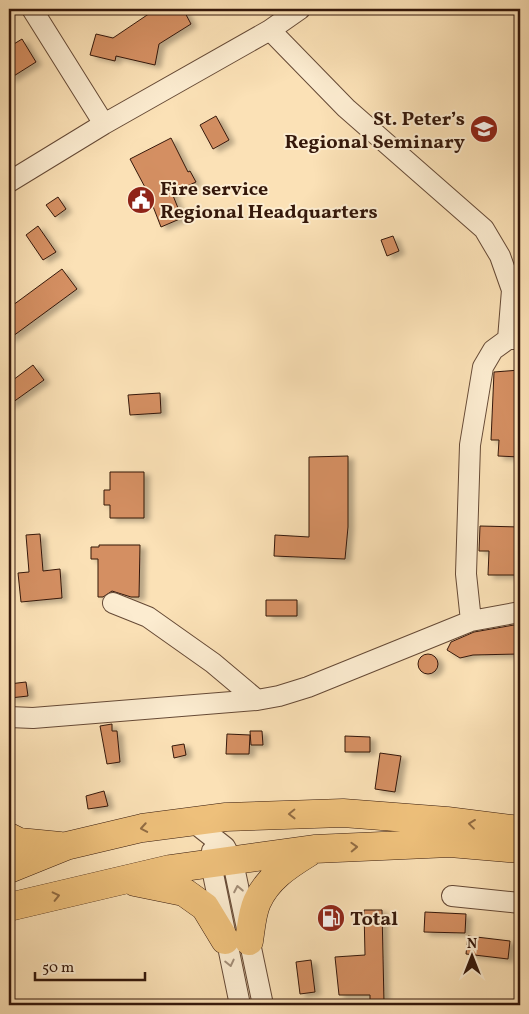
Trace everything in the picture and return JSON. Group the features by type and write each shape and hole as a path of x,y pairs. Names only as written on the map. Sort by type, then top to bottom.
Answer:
{"highway":[{"path":"9,907 170,869 222,845 343,813 447,821 520,830"},
{"path":"9,869 66,846 142,828 192,821 222,845 314,849 450,843 520,849"},
{"path":"9,837 19,842 66,846"},
{"path":"124,881 184,892 205,907 237,940 257,902 273,878 284,867 314,849"}],"street":[{"path":"32,9 104,124"},
{"path":"9,182 104,124 270,30 300,9"},
{"path":"270,30 346,108 484,229 500,256 512,290 514,339 494,350 483,367 470,445 466,574 471,621"},
{"path":"113,603 148,617 213,662 257,700"},
{"path":"9,717 34,718 257,700 308,687 471,621 520,612"},
{"path":"222,845 237,940 240,1005"},
{"path":"452,896 520,903"},
{"path":"237,940 263,1005"}],"building":[{"path":"156,9 183,9 191,24 159,44 155,65 116,56 115,61 90,55 96,34 113,38"},
{"path":"22,39 36,62 9,79 9,47"},
{"path":"216,116 229,140 213,149 200,125"},
{"path":"171,138 188,172 190,171 196,182 172,193 182,218 161,227 147,191 130,159"},
{"path":"58,197 66,209 55,217 46,205"},
{"path":"38,226 56,252 43,260 26,235"},
{"path":"393,236 399,251 387,256 381,240"},
{"path":"62,269 77,289 9,339 9,308"},
{"path":"33,365 44,380 9,405 9,383"},
{"path":"520,370 520,457 498,456 499,440 491,440 494,372"},
{"path":"160,393 161,413 130,415 128,395"},
{"path":"348,456 348,527 345,559 274,556 275,535 309,537 309,457"},
{"path":"110,472 144,472 144,518 110,518 110,505 104,505 104,490 110,490"},
{"path":"480,526 520,527 520,575 488,575 489,551 479,551"},
{"path":"40,534 43,571 60,569 62,598 21,602 18,573 29,572 26,535"},
{"path":"99,545 140,545 139,597 131,597 112,591 103,597 98,597 98,559 91,559 91,547 99,547"},
{"path":"266,600 297,600 297,616 266,616"},
{"path":"520,625 519,654 473,655 460,658 447,650 451,642 474,632"},
{"path":"428,654 435,657 438,664 435,671 428,674 421,671 418,664 421,657"},
{"path":"26,682 28,696 10,698 9,684"},
{"path":"112,724 112,731 117,731 120,762 107,764 100,726"},
{"path":"250,731 262,731 263,745 251,745"},
{"path":"227,734 250,735 249,754 226,754"},
{"path":"345,736 370,737 370,752 345,752"},
{"path":"184,744 186,755 174,758 172,746"},
{"path":"380,753 401,756 395,792 375,789"},
{"path":"104,791 108,806 88,809 86,796"},
{"path":"364,910 382,910 384,1003 370,1003 370,995 339,995 335,957 365,955"},
{"path":"425,912 466,914 465,933 424,932"},
{"path":"468,936 510,941 508,959 466,954"},
{"path":"311,960 315,992 300,994 296,962"}],"place":[{"name":"St. Peter’s Regional Seminary","path":"484,129"},
{"name":"Fire service Regional Headquarters","path":"141,200"},
{"name":"Total","path":"331,918"}]}
